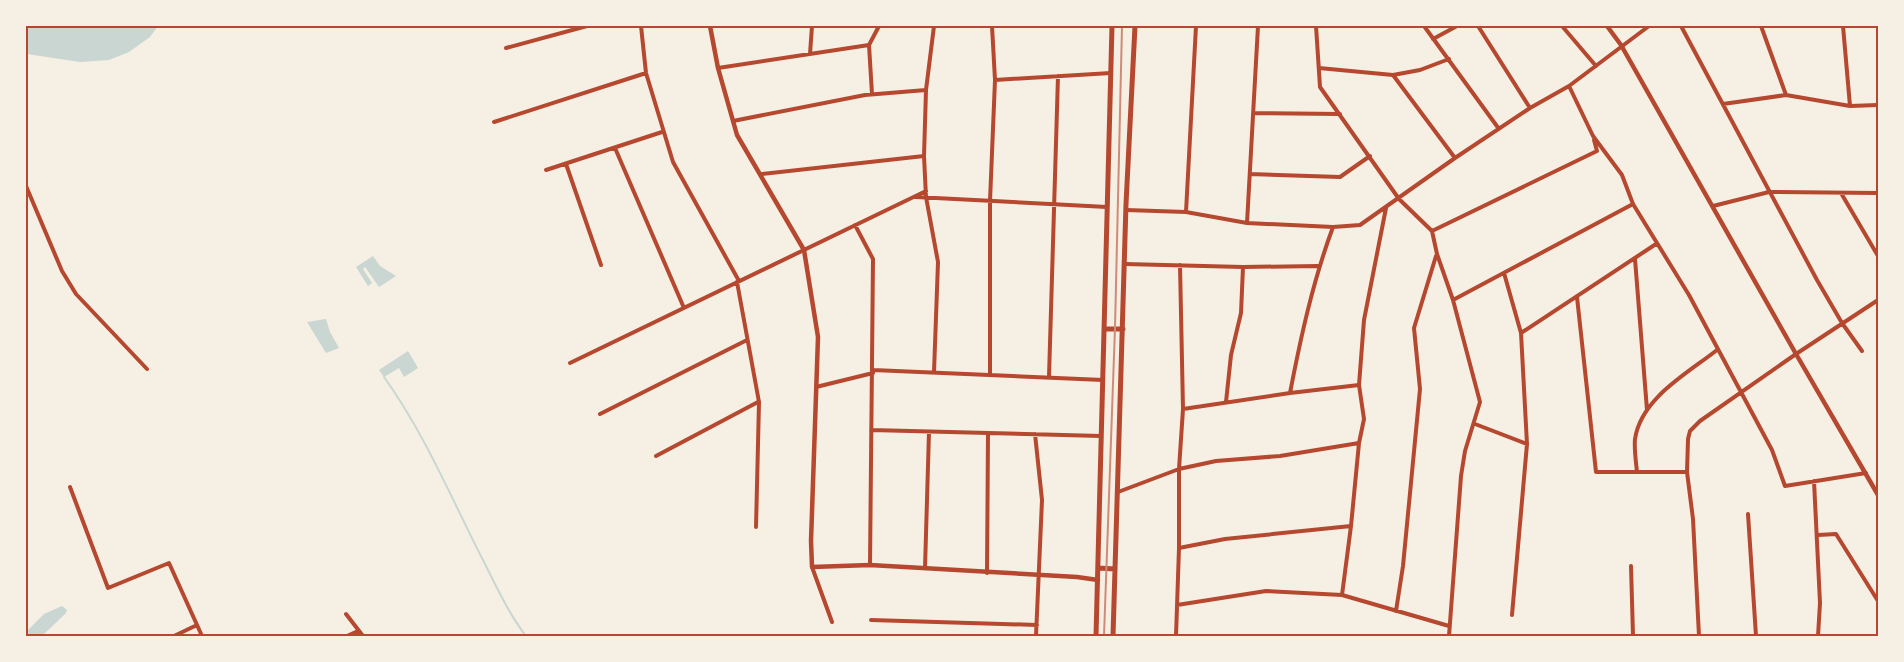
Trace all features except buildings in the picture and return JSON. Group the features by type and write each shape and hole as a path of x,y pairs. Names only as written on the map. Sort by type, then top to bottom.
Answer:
{"main road":[{"path":"1096,636 1112,26"},
{"path":"1113,636 1126,210 1136,26"},
{"path":"1104,329 1123,329"},
{"path":"1098,568 1115,569"}],"street":[{"path":"506,48 587,26"},
{"path":"641,26 646,73 662,132 673,162 738,282 759,402 756,527"},
{"path":"710,26 718,68 737,135 804,250 818,337 812,567 832,622"},
{"path":"810,54 812,26"},
{"path":"872,94 869,45 879,26"},
{"path":"934,26 926,90 924,156 926,197 938,262 934,372"},
{"path":"990,375 990,201 995,80 992,26"},
{"path":"1186,212 1196,26"},
{"path":"1247,224 1258,26"},
{"path":"1316,26 1320,87 1399,199 1432,231 1480,402 1465,452 1461,476 1449,636"},
{"path":"1424,26 1499,129"},
{"path":"1433,39 1457,26"},
{"path":"1478,26 1530,108"},
{"path":"1562,26 1596,66"},
{"path":"1607,26 1621,45 1878,495"},
{"path":"1126,210 1186,212 1247,224 1333,227 1360,225 1530,108 1569,86 1649,26"},
{"path":"1681,26 1769,192 1842,323 1862,351"},
{"path":"1761,26 1786,94"},
{"path":"1843,26 1850,106"},
{"path":"718,68 869,45"},
{"path":"1319,68 1393,75 1420,70 1449,58"},
{"path":"494,122 646,73"},
{"path":"995,80 1112,73"},
{"path":"1393,75 1455,158"},
{"path":"1049,377 1058,76"},
{"path":"1569,86 1593,136 1622,176 1633,204 1689,295 1772,450 1785,486 1866,473"},
{"path":"733,121 872,94 926,90"},
{"path":"1723,104 1786,94 1850,106 1878,105"},
{"path":"1253,113 1340,114"},
{"path":"546,170 662,132"},
{"path":"1432,231 1597,151 1593,136"},
{"path":"615,148 684,308"},
{"path":"761,174 924,156"},
{"path":"1250,174 1340,177 1370,156"},
{"path":"566,164 601,265"},
{"path":"26,186 62,271 76,294 147,369"},
{"path":"570,363 926,191"},
{"path":"1713,206 1769,192 1878,192"},
{"path":"1841,192 1878,256"},
{"path":"915,196 1107,207"},
{"path":"1453,300 1633,204"},
{"path":"1342,596 1359,443 1364,419 1359,385 1364,320 1386,208"},
{"path":"855,225 873,259 870,565"},
{"path":"1290,393 1300,338 1318,266 1333,227"},
{"path":"1521,333 1656,244"},
{"path":"1396,611 1403,566 1420,389 1414,328 1437,254"},
{"path":"1635,259 1647,411"},
{"path":"1125,264 1318,266"},
{"path":"1176,636 1179,469 1183,409 1180,265"},
{"path":"1227,402 1231,355 1241,313 1243,267"},
{"path":"1504,273 1521,333 1527,444 1512,615"},
{"path":"1577,297 1596,472 1687,472"},
{"path":"1699,636 1693,519 1687,472 1690,431 1700,421 1742,394 1796,354 1878,300"},
{"path":"600,414 747,340"},
{"path":"1636,472 1635,438 1647,411 1657,397 1717,350"},
{"path":"816,387 883,370 1103,380"},
{"path":"1183,409 1359,385"},
{"path":"656,456 759,402"},
{"path":"1475,424 1527,444"},
{"path":"871,430 1102,436"},
{"path":"925,568 929,432"},
{"path":"987,573 988,433"},
{"path":"1035,434 1042,500 1036,636"},
{"path":"1118,492 1179,469 1216,461 1280,456 1359,443"},
{"path":"1814,481 1820,603 1818,636"},
{"path":"70,487 108,588 169,563 202,636"},
{"path":"1748,514 1756,636"},
{"path":"1179,548 1225,539 1351,526"},
{"path":"1818,535 1836,534 1878,601"},
{"path":"812,567 870,565 1039,574 1098,580"},
{"path":"1631,566 1633,636"},
{"path":"1177,605 1266,591 1342,596 1449,626"},
{"path":"346,614 363,636"},
{"path":"871,620 1037,625"},
{"path":"174,636 197,625"},
{"path":"346,636 358,631"}],"shaded area":[{"path":"26,26 158,26 150,37 129,52 109,60 80,62 27,54"},
{"path":"373,256 380,266 396,276 379,287 365,267 363,269 372,283 368,286 356,267"},
{"path":"326,319 339,348 326,353 307,322"},
{"path":"408,351 418,368 404,377 399,368 384,377 379,370"},
{"path":"62,606 67,610 66,613 42,636 26,636 26,632 44,614"}],"waterway":[{"path":"384,377 426,445 499,592 526,636"}],"railway":[{"path":"1104,636 1115,328 1122,26"}]}
